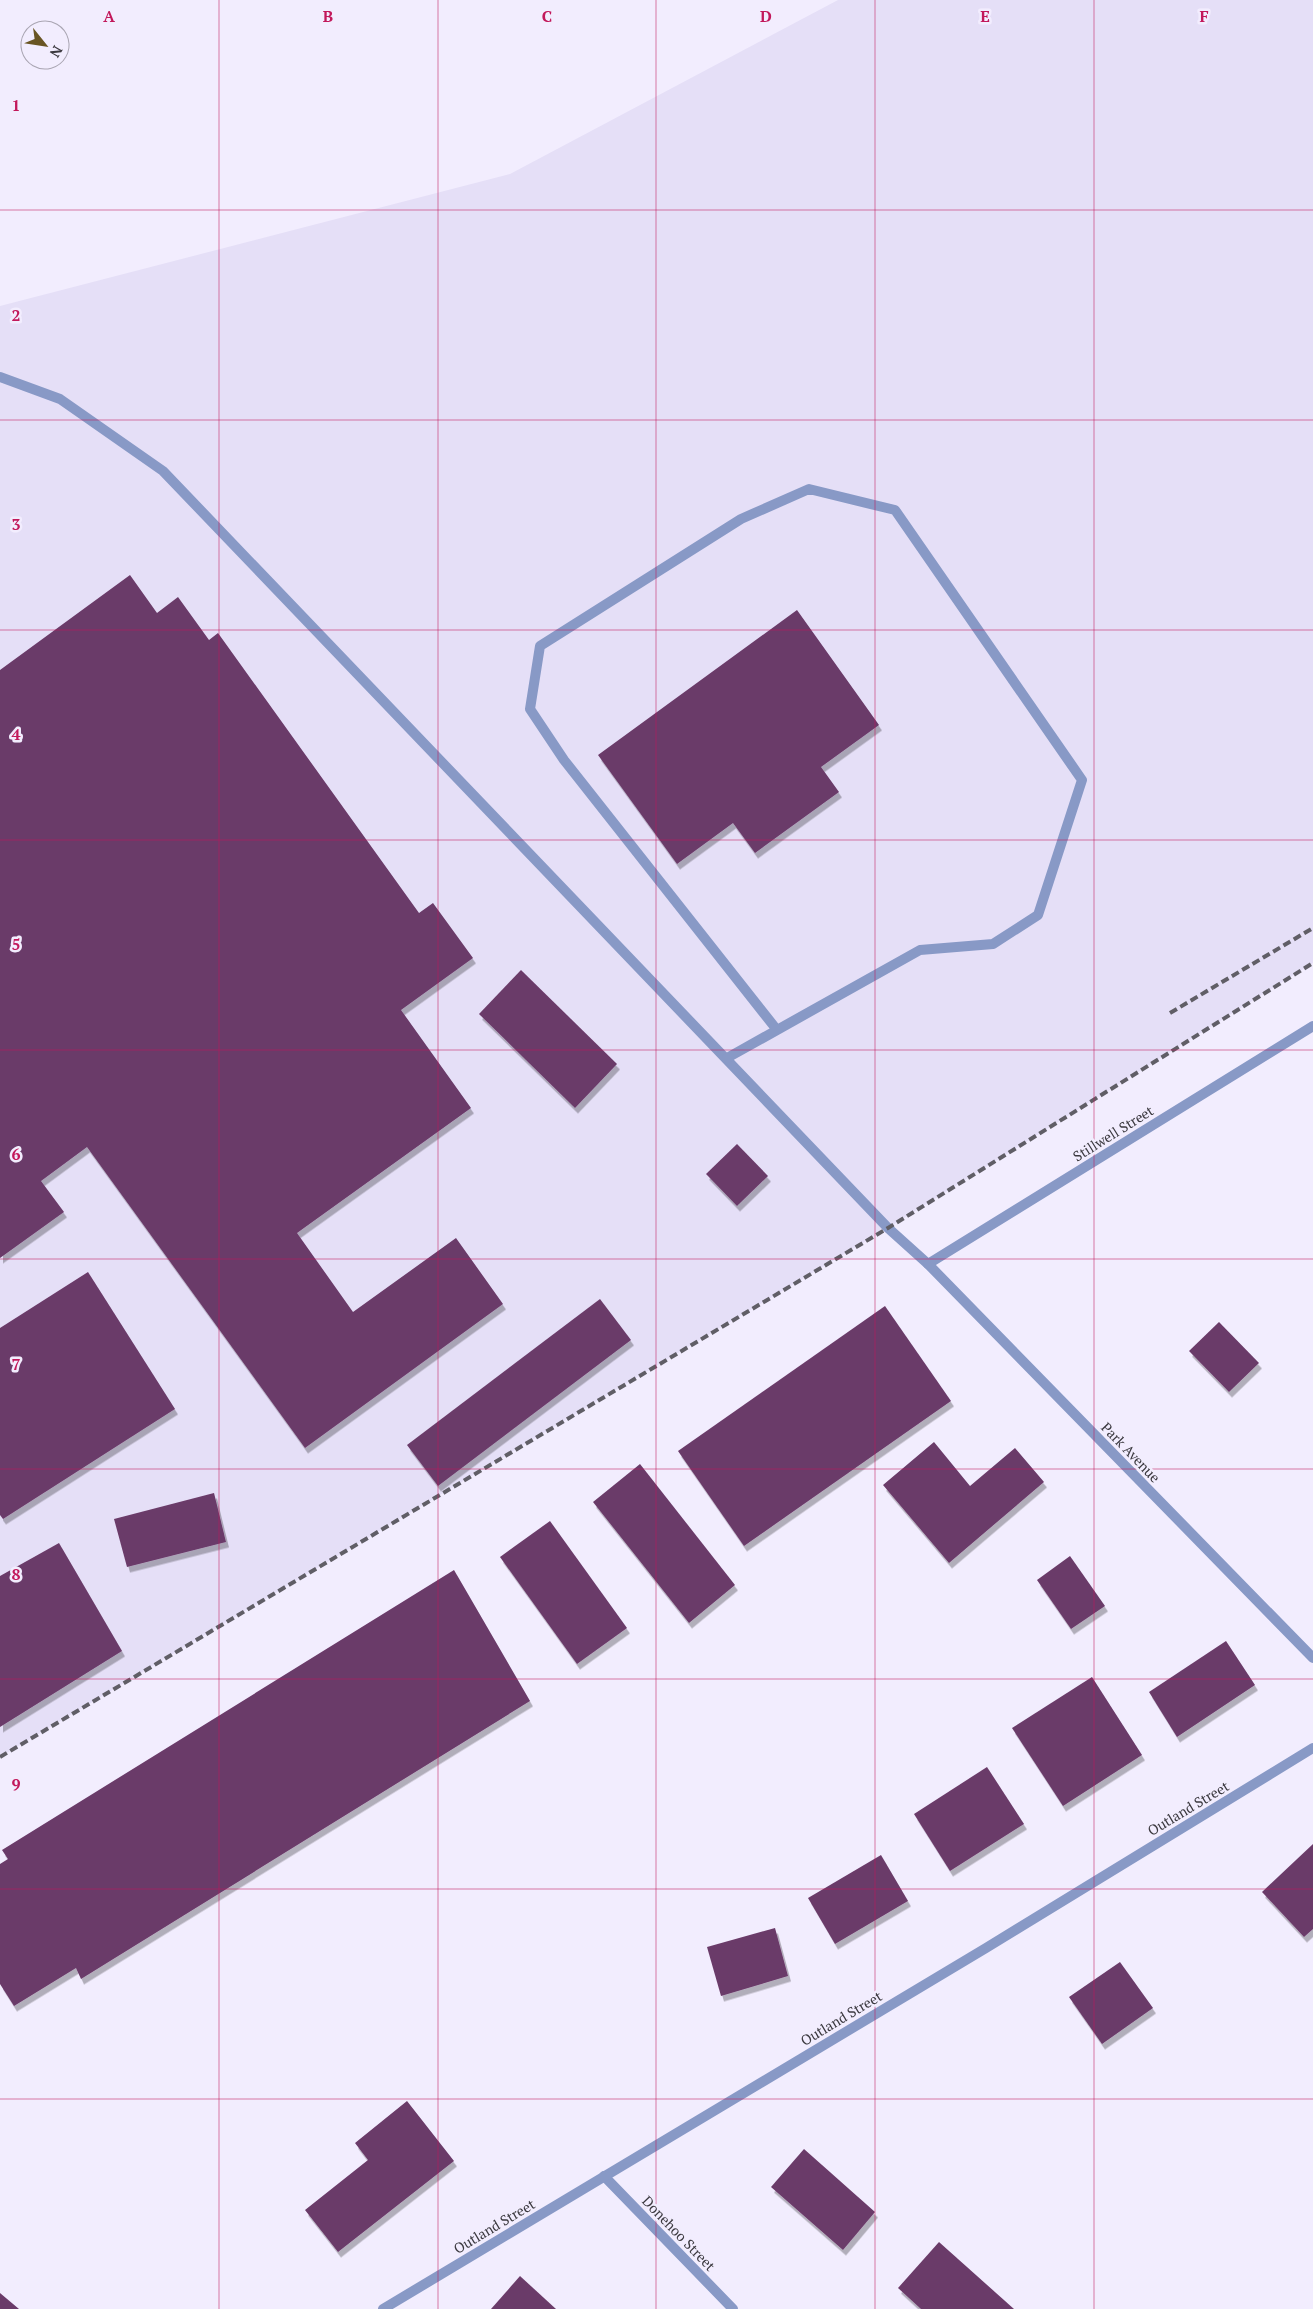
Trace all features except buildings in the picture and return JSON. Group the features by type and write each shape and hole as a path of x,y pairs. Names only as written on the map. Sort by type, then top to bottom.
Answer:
{"street":[{"name":"Park Avenue","path":"0,377 60,399 163,471 888,1228 928,1264 1313,1658"},
{"path":"727,1058 920,950 993,944 1038,915 1082,780 895,510 809,489 741,519 540,646 530,709 564,760 777,1030"},
{"name":"Stillwell Street","path":"928,1264 1313,1026"},
{"name":"Outland Street","path":"383,2309 978,1953 1313,1748"},
{"name":"Donehoo Street","path":"604,2176 733,2309"}],"shaded area":[{"path":"838,0 1313,0 1313,963 888,1228 0,1757 0,306 510,174"}],"railway":[{"path":"1170,1013 1313,928"},
{"path":"0,1757 888,1228 1313,963"}]}
